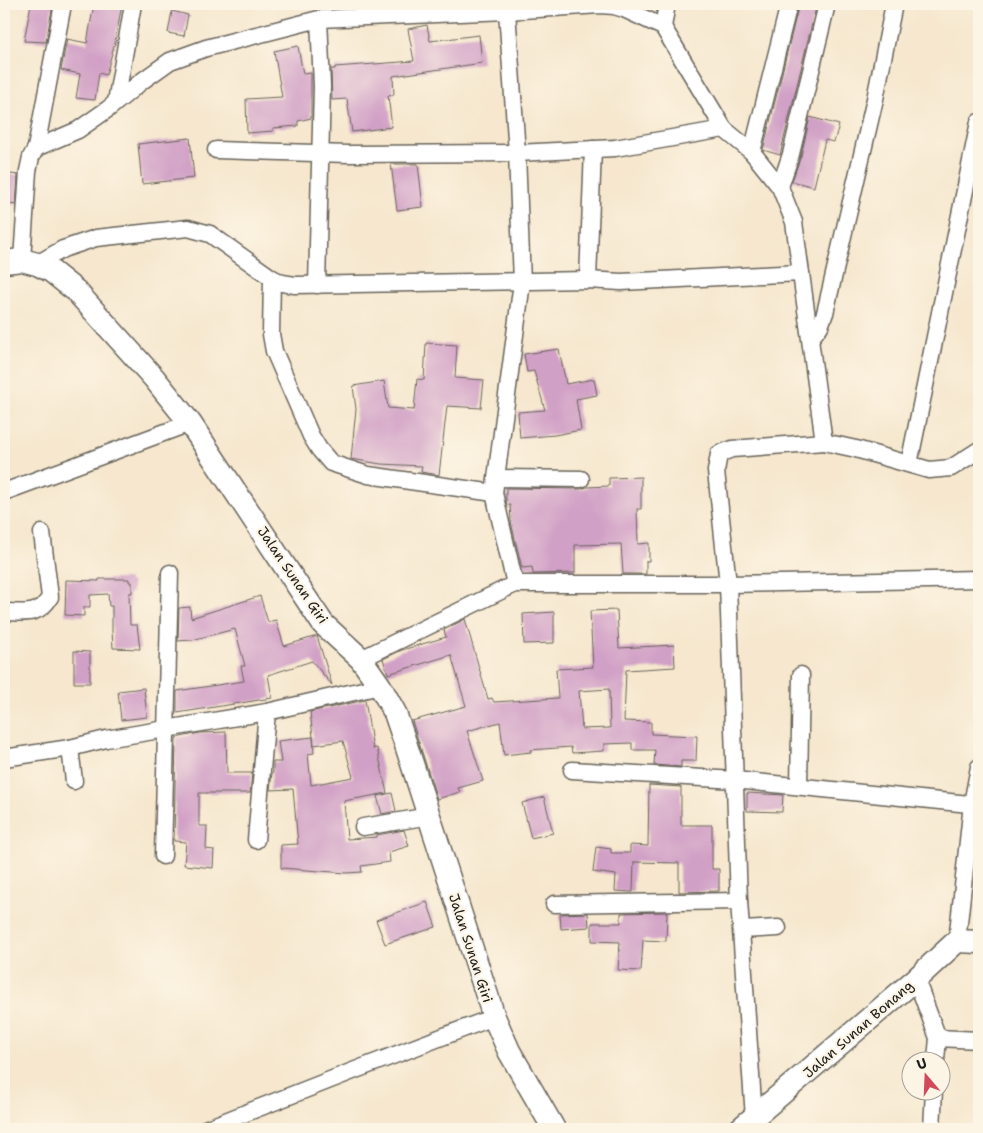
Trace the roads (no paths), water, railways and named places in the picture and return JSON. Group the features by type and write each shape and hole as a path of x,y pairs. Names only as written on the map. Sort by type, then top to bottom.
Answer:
{"street":[{"path":"63,4 36,148 31,157 28,170 21,262 96,238 188,228 210,234 282,284 588,280 621,282 801,273"},
{"path":"116,102 133,4"},
{"path":"663,27 667,4"},
{"path":"752,152 789,4"},
{"path":"780,187 791,154 828,4"},
{"path":"811,338 820,326 825,313 875,99 894,4"},
{"path":"36,148 78,130 170,61 206,48 319,19 600,5 614,6 663,27 724,129 752,152 780,187 794,222 824,442"},
{"path":"507,11 517,153 522,282 496,486 515,584"},
{"path":"317,285 322,86 319,19"},
{"path":"909,464 979,122"},
{"path":"216,150 320,153 517,153 614,148 724,129"},
{"path":"588,280 593,149"},
{"name":"Jalan Sunan Giri","path":"21,262 51,271 76,291 118,337 190,423 323,624 361,658 380,686 395,713 494,1017 509,1051 554,1129"},
{"path":"272,278 270,321 274,351 311,436 331,463 368,475 496,486 581,479"},
{"path":"4,492 190,423"},
{"path":"747,1124 742,930 739,901 728,584 716,471 720,454 732,449 824,442 929,470 951,468 979,450"},
{"path":"4,612 27,613 35,611 42,608 50,597 42,532"},
{"path":"163,856 170,573"},
{"path":"361,658 515,584 728,584 979,578"},
{"path":"799,786 801,675"},
{"path":"4,758 70,748 106,739 267,712 380,686"},
{"path":"256,840 267,712"},
{"path":"70,748 74,781"},
{"path":"979,767 976,804 957,941 979,942"},
{"path":"572,770 735,780 976,804"},
{"path":"363,826 430,816"},
{"path":"554,904 739,901"},
{"path":"742,930 778,928"},
{"name":"Jalan Sunan Bonang","path":"747,1124 916,979 957,941"},
{"path":"916,979 938,1038 937,1050"},
{"path":"206,1129 494,1017"},
{"path":"938,1038 979,1040"},
{"path":"932,1129 933,1100"}]}
